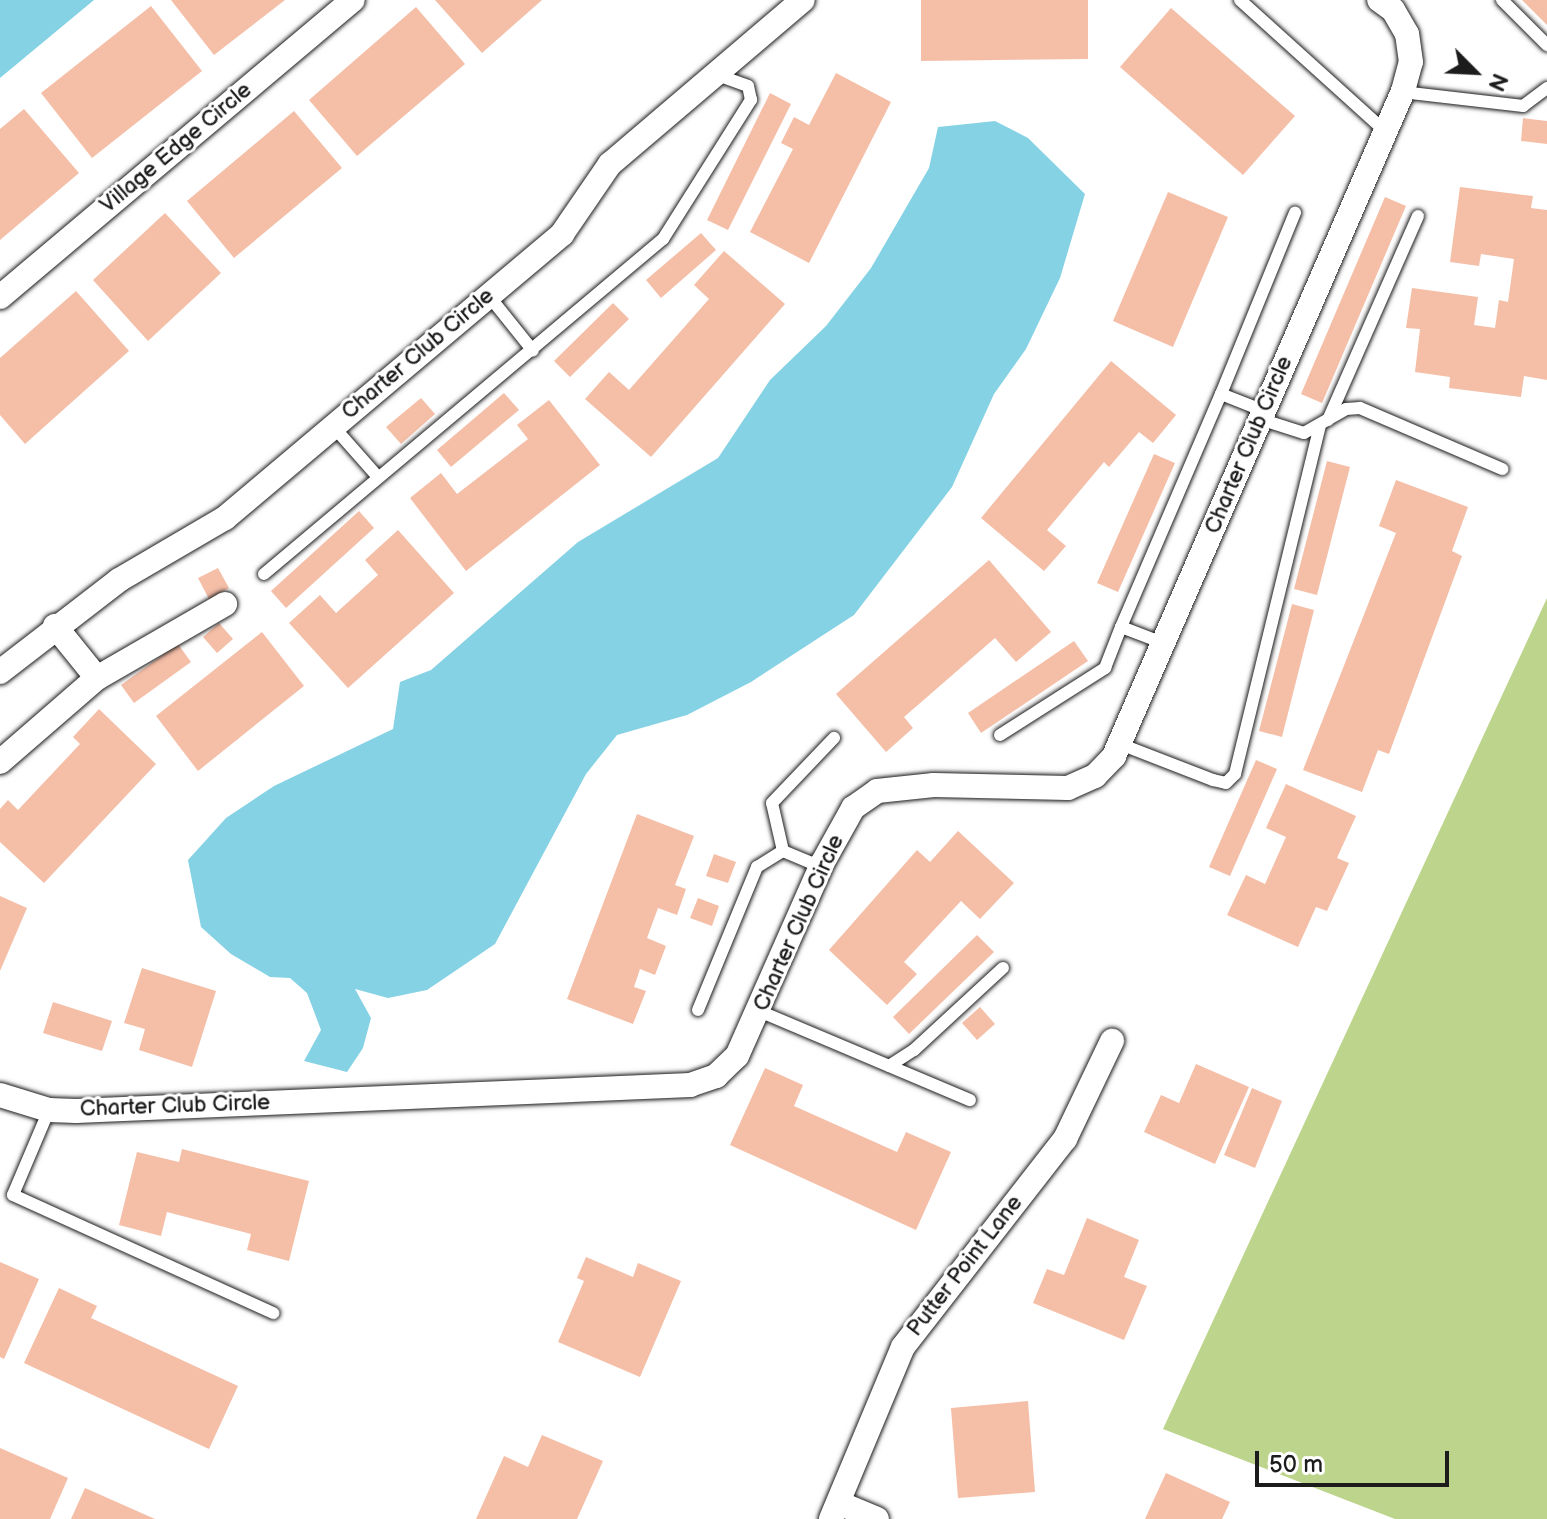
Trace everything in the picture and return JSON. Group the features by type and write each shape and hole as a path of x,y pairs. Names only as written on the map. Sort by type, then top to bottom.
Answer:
{"street":[{"name":"Village Edge Circle","path":"0,297 353,0"},
{"name":"Charter Club Circle","path":"0,672 55,626 145,563 225,518 562,234 610,164 803,0"},
{"name":"Charter Club Circle","path":"0,1095 49,1110 690,1085 716,1076 737,1056 821,867 853,808 877,791 934,785 1068,788 1095,776 1120,744 1402,92 1411,62 1407,34 1393,10 1379,0"},
{"path":"0,762 97,678 225,604"},
{"path":"55,626 97,678"},
{"name":"Putter Point Lane","path":"835,1511 903,1347 1065,1139 1112,1041"},
{"path":"835,1511 877,1519"}],"lane":[{"path":"1240,0 1385,131"},
{"path":"1502,0 1547,45"},
{"path":"264,574 663,239 681,217 753,95 748,86 715,74"},
{"path":"1402,92 1523,106 1547,88"},
{"path":"1000,735 1105,668 1295,213"},
{"path":"1120,744 1213,780 1226,783 1235,774 1324,423 1418,216"},
{"path":"489,296 533,351"},
{"path":"1221,394 1296,433 1360,408 1502,469"},
{"path":"332,425 378,477"},
{"path":"1121,627 1163,643"},
{"path":"783,851 772,803 834,738"},
{"path":"783,851 821,867"},
{"path":"698,1010 757,867 783,851"},
{"path":"889,1066 914,1050 1003,968"},
{"path":"759,1011 970,1100"},
{"path":"49,1110 6,1193 273,1313"}],"green space":[{"path":"1547,598 1547,1519 1395,1519 1163,1429"}],"water":[{"path":"0,0 94,0 0,78"},
{"path":"995,121 1028,138 1085,194 1060,278 1026,349 994,394 952,487 854,615 751,682 687,715 617,735 586,774 495,944 427,990 388,998 355,989 371,1018 363,1048 347,1072 304,1061 321,1030 307,993 290,978 270,977 231,954 201,927 188,860 226,818 274,786 393,729 400,682 431,670 578,542 718,458 770,380 826,326 871,268 929,168 938,127"}],"building":[{"path":"171,0 285,0 214,55"},
{"path":"435,0 542,0 482,53"},
{"path":"921,0 1088,0 1088,59 921,61"},
{"path":"1522,0 1547,0 1547,25"},
{"path":"151,6 202,71 92,158 41,93"},
{"path":"416,7 465,64 357,156 309,100"},
{"path":"1171,8 1295,116 1243,175 1120,67"},
{"path":"836,73 891,102 809,263 750,232 793,149 781,143 794,117 809,125"},
{"path":"770,93 791,104 728,230 707,220"},
{"path":"24,109 79,173 0,240 0,129"},
{"path":"294,111 342,168 234,258 187,201"},
{"path":"1523,118 1547,121 1547,144 1521,141"},
{"path":"1460,187 1533,196 1531,208 1547,210 1547,380 1524,376 1521,397 1449,388 1450,377 1415,372 1420,329 1406,328 1412,288 1478,297 1474,325 1495,328 1499,300 1508,302 1514,259 1481,254 1479,266 1450,262"},
{"path":"1168,192 1228,217 1173,347 1113,321"},
{"path":"1385,197 1406,206 1322,403 1301,394"},
{"path":"165,213 221,273 148,341 93,280"},
{"path":"701,233 716,250 661,298 646,280"},
{"path":"724,251 785,304 651,457 585,399 609,372 629,390 709,299 694,285"},
{"path":"76,291 129,351 25,444 0,415 0,358"},
{"path":"613,303 629,319 570,377 554,361"},
{"path":"1111,361 1176,415 1153,443 1139,432 1109,467 1104,462 1047,530 1066,546 1044,571 981,518"},
{"path":"504,393 519,410 451,467 437,450"},
{"path":"421,398 435,414 401,444 386,427"},
{"path":"549,400 600,465 466,571 410,498 441,473 457,494 528,439 517,425"},
{"path":"1154,454 1175,463 1118,592 1097,583"},
{"path":"1327,461 1350,467 1317,595 1294,589"},
{"path":"1396,480 1468,507 1452,551 1462,556 1389,754 1378,750 1362,792 1303,770 1396,533 1379,526"},
{"path":"359,511 374,528 286,608 271,591"},
{"path":"398,530 454,593 348,688 289,623 320,595 336,613 378,575 365,560"},
{"path":"989,560 1051,632 1016,662 995,638 904,717 913,728 886,752 836,694"},
{"path":"218,568 229,588 209,599 198,578"},
{"path":"1292,604 1314,610 1282,737 1259,731"},
{"path":"219,623 233,639 217,653 203,637"},
{"path":"262,632 304,686 198,771 156,716"},
{"path":"1074,641 1088,661 981,733 968,713"},
{"path":"178,644 191,662 134,703 121,685"},
{"path":"99,709 156,764 44,883 0,842 0,809 8,800 18,810 80,744 73,737"},
{"path":"1256,760 1277,769 1230,876 1209,867"},
{"path":"1286,784 1356,816 1337,858 1349,863 1327,911 1316,907 1298,947 1227,915 1246,875 1265,884 1286,837 1266,828"},
{"path":"637,814 694,836 675,885 686,889 677,915 658,908 647,938 666,946 655,975 640,969 634,987 646,991 633,1024 567,999"},
{"path":"958,831 1014,883 980,919 961,901 904,962 917,974 887,1005 829,950 917,850 930,862"},
{"path":"714,854 736,862 728,883 706,876"},
{"path":"0,896 27,908 0,971"},
{"path":"698,898 719,906 712,926 690,918"},
{"path":"977,935 994,952 909,1034 893,1017"},
{"path":"142,968 216,991 192,1067 139,1050 145,1029 124,1023"},
{"path":"53,1002 112,1021 102,1051 43,1033"},
{"path":"980,1007 995,1024 977,1040 962,1023"},
{"path":"1196,1064 1249,1087 1215,1164 1144,1132 1161,1095 1179,1103"},
{"path":"765,1068 803,1085 794,1106 897,1152 906,1132 951,1152 916,1230 730,1145"},
{"path":"1252,1088 1282,1101 1255,1168 1224,1155"},
{"path":"182,1149 309,1181 289,1261 247,1250 251,1234 167,1212 161,1236 119,1225 137,1152 179,1162"},
{"path":"1087,1218 1139,1240 1124,1277 1147,1286 1124,1340 1033,1303 1047,1269 1064,1275"},
{"path":"586,1257 633,1277 638,1263 681,1281 640,1377 558,1342 584,1281 577,1278"},
{"path":"0,1262 39,1279 4,1359 0,1357"},
{"path":"59,1288 97,1306 91,1318 238,1386 209,1449 24,1363"},
{"path":"1028,1401 1035,1492 958,1498 951,1408"},
{"path":"542,1435 603,1461 577,1519 476,1519 504,1456 528,1467"},
{"path":"0,1448 68,1478 50,1519 0,1519"},
{"path":"1166,1473 1230,1502 1222,1519 1145,1519"},
{"path":"85,1488 155,1519 71,1519"}]}
